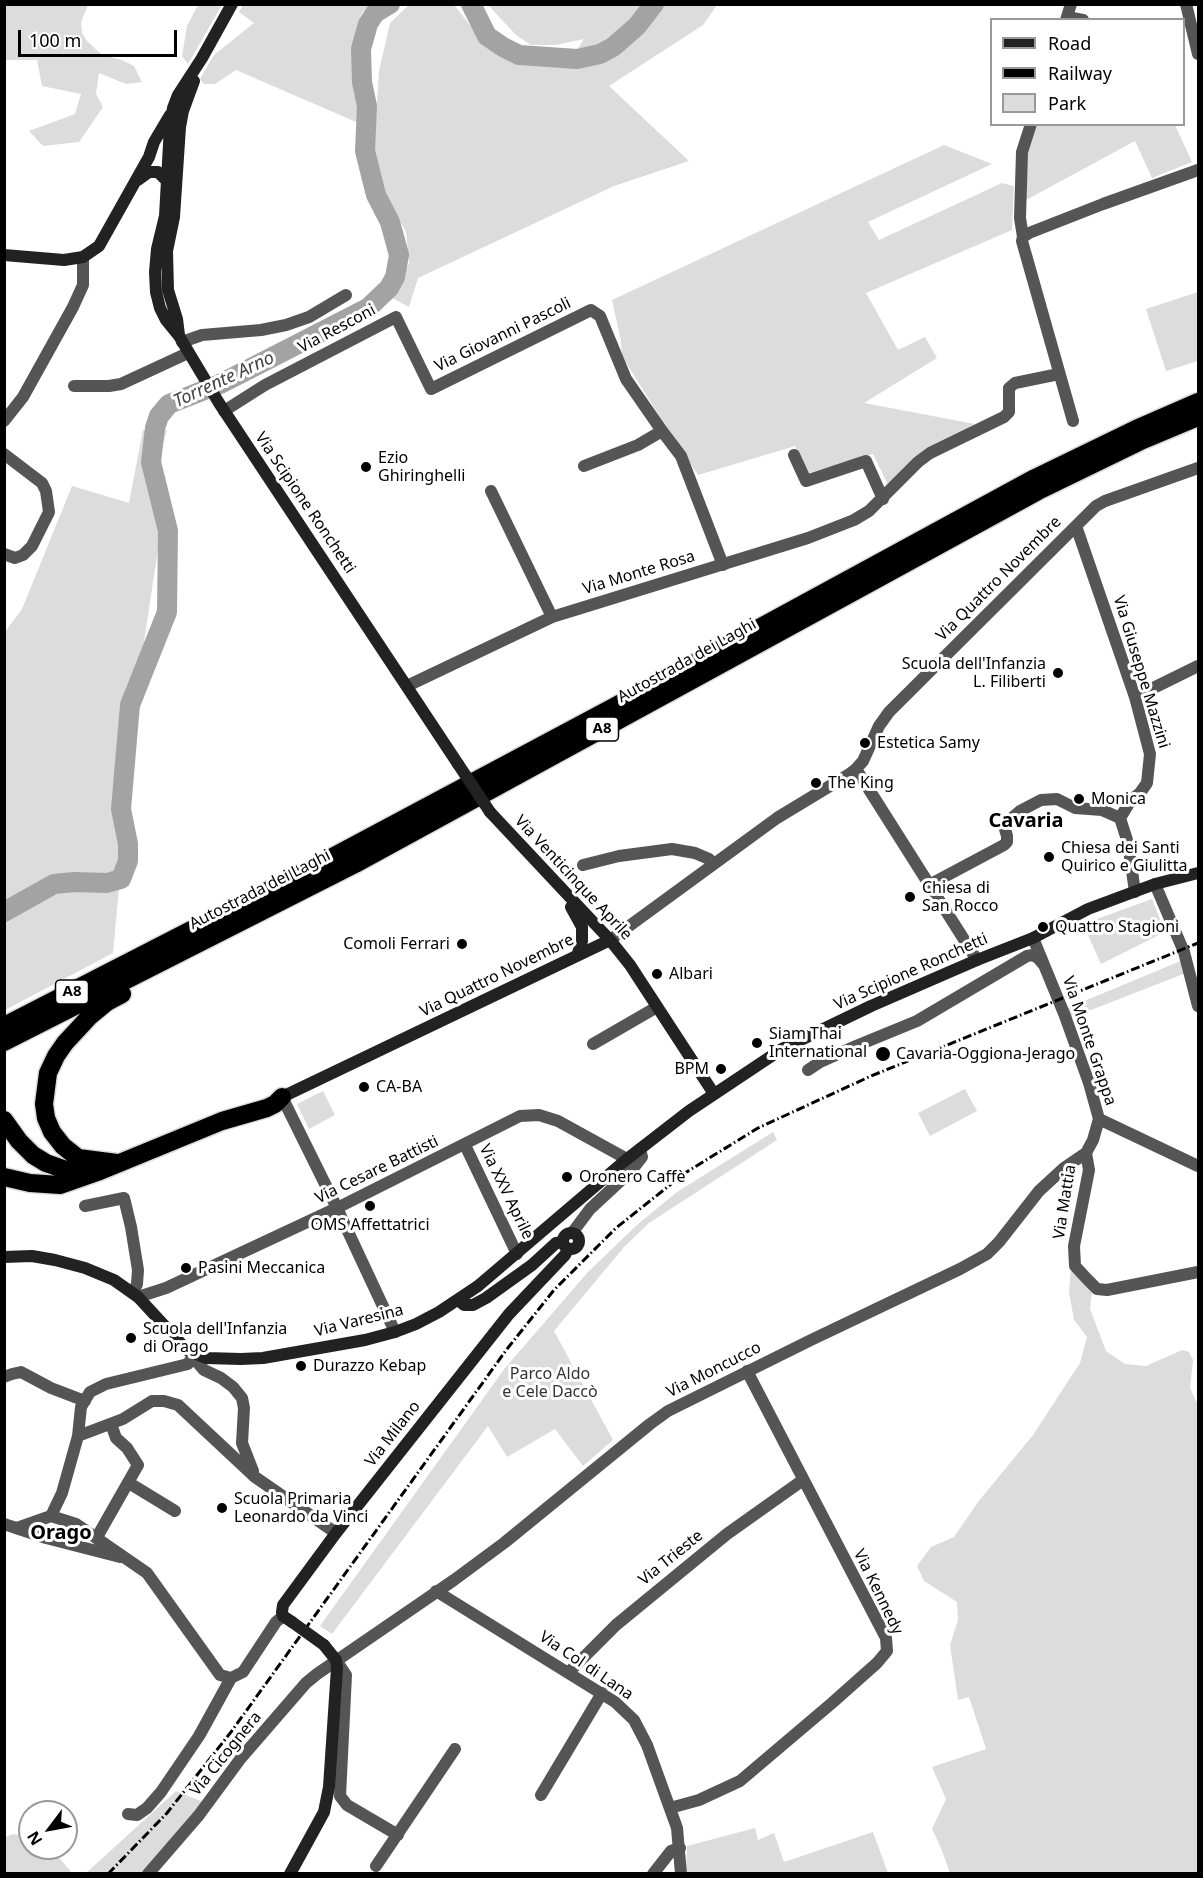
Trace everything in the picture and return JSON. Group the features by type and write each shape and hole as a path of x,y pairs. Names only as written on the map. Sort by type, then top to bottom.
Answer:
{"highway":[{"name":"Autostrada dei Laghi","path":"4,1026 308,870 1035,478 1198,402"},
{"name":"Autostrada dei Laghi","path":"4,1042 355,864 1038,491 1143,440 1198,417"},
{"path":"109,1167 78,1158 63,1146 52,1132 45,1111 45,1089 48,1073 65,1043 90,1016 107,1002 280,909 355,864"},
{"path":"4,1019 139,958"},
{"path":"4,1177 30,1183 60,1185 222,1121 267,1108 282,1097"},
{"path":"4,1120 19,1141 33,1155 46,1163 76,1173 109,1167"}],"street":[{"path":"4,255 64,260 83,257 99,246 137,180 178,95 232,4"},
{"path":"1066,18 1071,4"},
{"path":"1186,4 1189,35 1198,54"},
{"path":"173,150 183,111 202,58"},
{"path":"173,108 173,150"},
{"path":"1030,126 1022,152 1020,218 1022,241 1073,421"},
{"path":"149,157 162,150 173,150"},
{"name":"Via Scipione Ronchetti","path":"173,150 155,272 160,308 221,407 407,686"},
{"name":"Via Scipione Ronchetti","path":"173,150 174,217 167,251 166,272 168,290 183,344"},
{"path":"1023,237 1093,208 1198,170"},
{"path":"137,180 148,172 158,172 167,181"},
{"path":"4,421 23,398 73,307 83,285 83,257"},
{"path":"74,386 103,387 121,384 183,344 202,335 261,330 286,325 309,317 345,295"},
{"name":"Via Giovanni Pascoli","path":"431,389 591,310 600,316 626,379 681,456 723,565"},
{"name":"Via Resconi","path":"221,407 396,317 431,389"},
{"name":"Via Monte Rosa","path":"407,686 552,617 838,527 869,511 930,453 1004,417 1009,412 1009,388 1015,383 1059,374"},
{"path":"584,466 638,445 663,431"},
{"path":"4,454 42,483 46,491 49,512 32,546 23,555 15,558 4,554"},
{"path":"794,455 806,481 866,461 883,499"},
{"name":"Via Quattro Novembre","path":"282,1097 610,940 777,818 856,769 863,761 879,726 889,712 1076,526 1105,501 1198,468"},
{"path":"491,491 552,617"},
{"name":"Via Giuseppe Mazzini","path":"1076,526 1135,697 1150,754 1149,777 1144,789 1131,800 1120,818"},
{"path":"1135,697 1198,666"},
{"name":"Via Venticinque Aprile","path":"407,686 490,813 610,940 630,965 714,1094"},
{"path":"856,769 977,960"},
{"path":"929,885 1004,846 1007,842 1006,823 1020,811 1049,799 1057,799 1075,808 1102,810 1120,818 1128,843 1135,892"},
{"path":"583,865 619,856 672,849 695,853 709,859 714,864"},
{"name":"Via Scipione Ronchetti","path":"627,1159 689,1111 782,1049 871,1006 1033,938 1077,913 1155,884 1198,873"},
{"path":"554,881 582,927 582,941 577,956"},
{"path":"1155,884 1184,952 1194,969 1198,1005"},
{"name":"Via Monte Grappa","path":"1033,938 1089,1083 1099,1119 1198,1166"},
{"path":"808,1070 820,1062 917,1021 1027,956 1032,955 1038,958 1046,968"},
{"path":"593,1044 657,1007"},
{"path":"282,1097 395,1332"},
{"name":"Via Cesare Battisti","path":"136,1295 166,1288 337,1209 520,1116 538,1115 558,1121 627,1159"},
{"path":"1086,1153 1093,1140 1099,1119"},
{"name":"Via XXV Aprile","path":"465,1145 517,1254"},
{"name":"Via Milano","path":"288,1619 282,1612 284,1605 336,1533 509,1314 565,1255 565,1235 572,1233 591,1209 631,1171 642,1157 640,1149"},
{"name":"Via Mattia","path":"1086,1153 1089,1170 1074,1246 1075,1266 1088,1280 1097,1288 1107,1290 1198,1272"},
{"name":"Via Moncucco","path":"336,1660 504,1543 668,1411 980,1258 999,1242 1053,1178 1086,1153"},
{"name":"Via Varesina","path":"194,1354 214,1358 255,1359 343,1345 395,1332 416,1324 458,1300 517,1254 627,1159"},
{"path":"85,1206 124,1198 138,1270 136,1295"},
{"name":"Via Milano","path":"458,1300 464,1305 473,1305 486,1299 532,1265 556,1243 565,1246"},
{"path":"4,1257 32,1256 68,1263 114,1280 136,1295 181,1345 194,1354 198,1364 204,1370 221,1378 242,1398 244,1408 242,1443 255,1477"},
{"path":"46,1538 40,1532 40,1522 48,1517 62,1493 78,1436 81,1407 90,1392 106,1384 188,1364 194,1354"},
{"name":"Via Kennedy","path":"670,1808 699,1800 740,1781 840,1696 887,1651 886,1638 747,1371"},
{"path":"4,1377 21,1372 51,1388 85,1401"},
{"path":"78,1436 123,1419 152,1401 164,1401 178,1405 255,1477 336,1533"},
{"path":"97,1537 138,1465 116,1438 111,1424"},
{"name":"Via Trieste","path":"569,1672 616,1625 727,1534 803,1480"},
{"path":"129,1484 175,1510"},
{"path":"17,1528 48,1517 83,1527 147,1573 220,1675 231,1678"},
{"path":"4,1524 46,1538 124,1558"},
{"path":"78,1545 83,1544 87,1539 87,1533 83,1527"},
{"name":"Via Col di Lana","path":"436,1592 602,1693 634,1720 647,1745 670,1808 680,1848 681,1874"},
{"path":"128,1815 137,1815 147,1809 161,1792 199,1736 231,1678 243,1672 276,1622 288,1619 324,1645 346,1675 340,1796 347,1805 398,1835"},
{"path":"290,1874 318,1824 327,1800 337,1675 336,1660"},
{"name":"Via Cicognera","path":"148,1874 199,1815 241,1758 306,1683 336,1660"},
{"path":"541,1795 602,1693"},
{"path":"376,1866 455,1749"},
{"path":"653,1874 671,1851 680,1848"}],"green space":[{"path":"5,4 88,5 81,22 82,33 87,41 102,55 134,66 142,82 126,84 99,73 96,94 103,107 79,142 43,146 29,131 75,114 81,94 42,86 37,60 5,60"},
{"path":"410,4 454,5 493,50 524,62 567,66 584,39 556,45 531,45 516,35 488,5 717,5 703,25 609,86 689,161 614,186 418,278 409,307 392,298 409,263 406,232 386,195 374,150 379,71 390,23"},
{"path":"198,5 222,5 188,64 182,56 187,26"},
{"path":"243,5 369,5 362,13 355,37 355,81 363,125 236,70 215,84 204,84 200,79 214,55 254,23 239,12"},
{"path":"1036,126 1175,126 1192,162 1152,178 1135,141 1026,200 1026,153"},
{"path":"944,145 992,164 868,222 879,240 1002,183 1014,186 1012,230 866,293 898,350 925,337 937,358 864,403 975,424 926,448 888,485 873,454 809,473 795,446 698,475 622,356 612,300"},
{"path":"1198,292 1198,361 1166,371 1146,309"},
{"path":"143,430 167,430 160,453 158,550 138,681 126,686 122,856 113,953 5,1010 5,632 22,609 72,486 129,503"},
{"path":"1152,899 1165,932 1101,964 1083,924"},
{"path":"1183,960 1186,973 1073,1017 1065,1009"},
{"path":"965,1089 977,1111 930,1136 918,1113"},
{"path":"323,1091 335,1115 309,1129 297,1104"},
{"name":"Parco Aldo e Cele Daccò","path":"773,1132 777,1140 649,1223 625,1246 554,1331 613,1440 583,1466 555,1429 507,1457 488,1426 332,1634 320,1626 505,1368 588,1272 638,1224 677,1192"},
{"path":"1071,1268 1092,1292 1090,1309 1106,1351 1125,1364 1146,1366 1182,1350 1189,1352 1193,1360 1190,1388 1198,1405 1198,1873 950,1873 932,1829 946,1799 932,1767 986,1749 969,1697 958,1700 950,1645 958,1620 957,1602 924,1581 917,1566 931,1547 954,1537 978,1502 1033,1435 1080,1363 1087,1337 1074,1320 1069,1292"},
{"path":"176,1791 206,1803 143,1873 85,1874"},
{"path":"755,1828 758,1840 774,1833 784,1862 873,1832 888,1873 686,1874 687,1846"},
{"path":"18,1835 18,1860 61,1860 72,1873 5,1873 5,1837"}],"waterway":[{"name":"Torrente Arno","path":"4,912 54,884 107,883 121,879 128,861 128,844 121,809 130,705 167,612 168,531 151,462 155,428 159,416 169,404 220,384 368,308 389,288 395,277 399,255 390,222 376,195 365,151 367,106 362,82 361,49 368,24 375,13 390,4"},
{"name":"Torrente Arno","path":"471,4 487,36 503,47 519,55 577,59 600,54 613,47 637,26 654,4"}],"railway":[{"path":"108,1874 167,1813 231,1732 507,1349 554,1290 616,1228 685,1173 758,1128 871,1076 1198,943"}],"place":[{"name":"Ezio Ghiringhelli","path":"366,467"},
{"name":"Scuola dell'Infanzia L. Filiberti","path":"1058,673"},
{"name":"Estetica Samy","path":"865,743"},
{"name":"The King","path":"816,783"},
{"name":"Monica","path":"1079,799"},
{"name":"Chiesa dei Santi Quirico e Giulitta","path":"1049,857"},
{"name":"Chiesa di San Rocco","path":"910,897"},
{"name":"Quattro Stagioni","path":"1043,927"},
{"name":"Comoli Ferrari","path":"462,944"},
{"name":"Albari","path":"657,974"},
{"name":"Siam Thai International","path":"757,1043"},
{"name":"Cavaria-Oggiona-Jerago","path":"883,1054"},
{"name":"BPM","path":"721,1069"},
{"name":"CA-BA","path":"364,1087"},
{"name":"Oronero Caffè","path":"567,1177"},
{"name":"OMS Affettatrici","path":"370,1206"},
{"name":"Pasini Meccanica","path":"186,1268"},
{"name":"Scuola dell'Infanzia di Orago","path":"131,1338"},
{"name":"Durazzo Kebap","path":"301,1366"},
{"name":"Scuola Primaria Leonardo da Vinci","path":"222,1508"}],"district":[{"name":"Cavaria","path":"1026,821"},
{"name":"Orago","path":"61,1533"}]}
